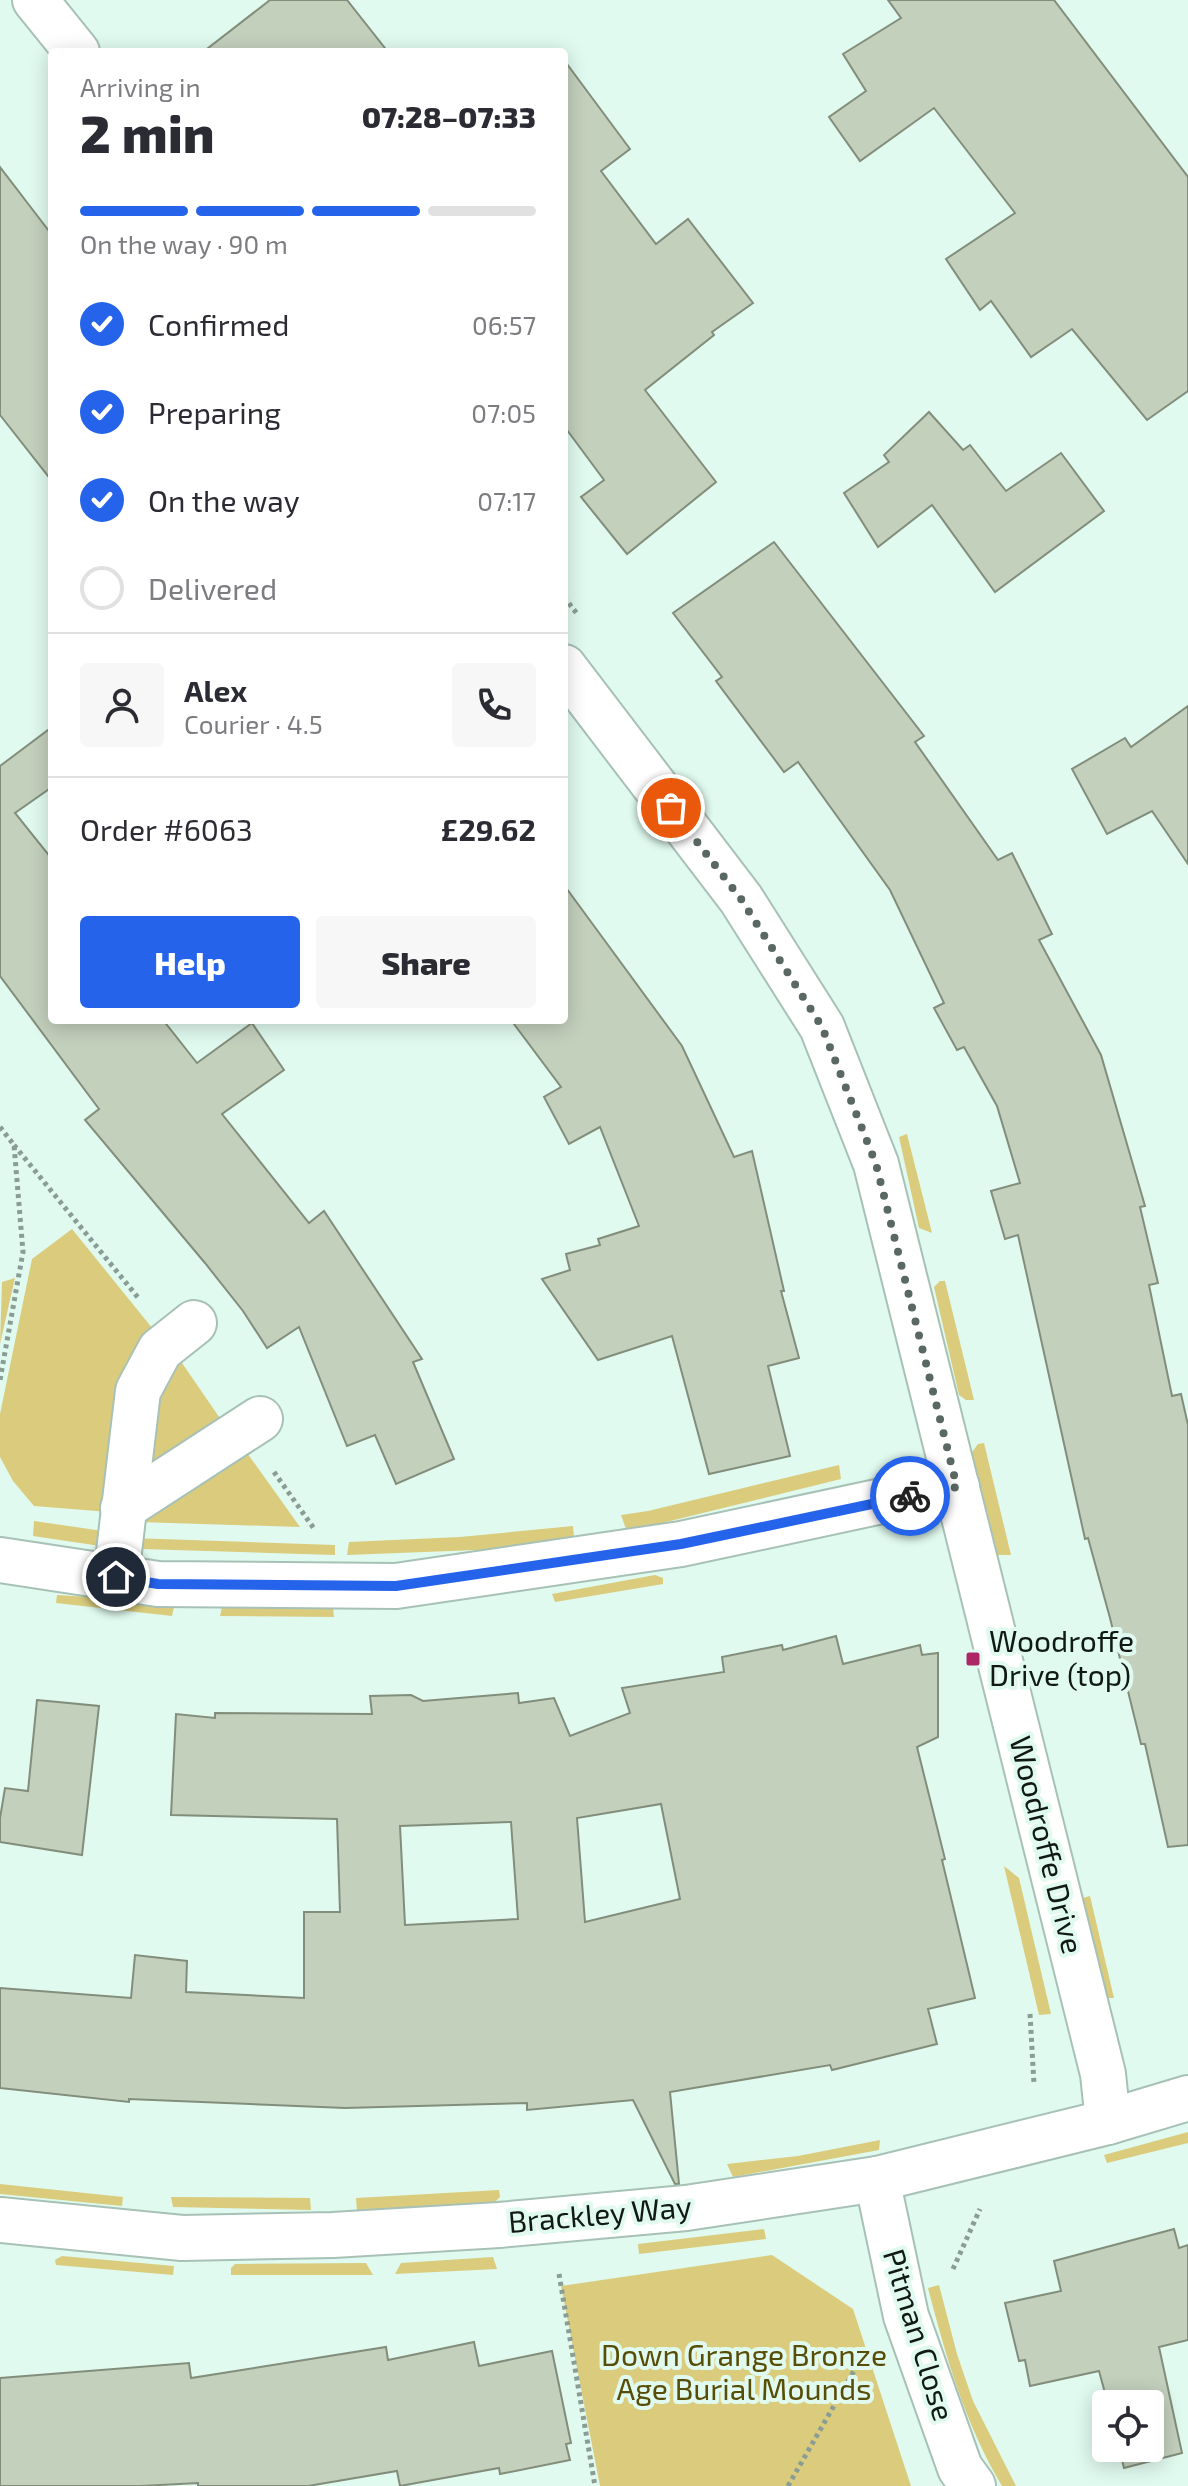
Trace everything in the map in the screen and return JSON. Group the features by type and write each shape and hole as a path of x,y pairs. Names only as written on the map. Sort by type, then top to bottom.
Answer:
{"street":[{"path":"35,0 74,48"},
{"name":"Woodroffe Drive","path":"568,672 741,899 822,1027 876,1164 1103,2074 1108,2122"},
{"path":"116,1577 138,1391 160,1350 194,1323"},
{"path":"123,1508 260,1419"},
{"path":"0,1560 158,1584 396,1586 681,1544 957,1487"},
{"name":"Brackley Way","path":"0,2220 182,2238 333,2235 499,2225 686,2208 877,2179 1108,2122 1188,2098"},
{"name":"Pitman Close","path":"877,2179 906,2316 960,2468 973,2486"}],"path":[{"path":"0,1127 14,1145 16,1155 23,1252 0,1380"},
{"path":"301,1529 329,1531"},
{"path":"950,2275 985,2198"},
{"path":"558,2268 595,2486"},
{"path":"788,2486 900,2288"}],"green space":[{"path":"907,1134 932,1233 919,1228 899,1137"},
{"path":"72,1229 157,1334 109,1512 34,1506 13,1481 0,1457 0,1414 32,1259"},
{"path":"15,1278 0,1344 2,1282"},
{"path":"945,1281 974,1400 966,1400 959,1395 934,1287"},
{"path":"171,1347 226,1427 140,1486 151,1372"},
{"path":"240,1443 300,1527 139,1522"},
{"path":"984,1443 1011,1555 998,1555 972,1452 978,1444"},
{"path":"839,1465 841,1479 650,1526 626,1529 621,1515 648,1511"},
{"path":"34,1521 110,1532 107,1547 33,1536"},
{"path":"573,1526 574,1539 502,1549 347,1555 349,1542 460,1537"},
{"path":"131,1538 335,1545 335,1555 141,1549"},
{"path":"655,1575 663,1578 663,1584 555,1602 552,1594"},
{"path":"57,1595 167,1602 174,1607 172,1616 56,1603"},
{"path":"226,1602 327,1605 333,1608 334,1617 220,1616"},
{"path":"1004,1866 1019,1878 1051,2014 1039,2015"},
{"path":"1090,1896 1114,1998 1100,1998 1079,1899"},
{"path":"1188,2132 1188,2143 1107,2163 1104,2155"},
{"path":"880,2140 879,2150 733,2177 727,2164 798,2156"},
{"path":"0,2184 123,2197 122,2206 0,2194"},
{"path":"499,2190 500,2197 493,2204 357,2211 356,2198"},
{"path":"171,2197 310,2198 311,2210 173,2207"},
{"path":"764,2229 766,2239 639,2254 638,2244"},
{"name":"Down Grange Bronze Age Burial Mounds","path":"772,2255 853,2309 911,2486 600,2486 561,2286"},
{"path":"62,2256 174,2266 173,2275 56,2265 55,2260"},
{"path":"493,2257 497,2269 395,2274 401,2263"},
{"path":"366,2263 373,2275 231,2275 235,2264"},
{"path":"939,2285 973,2401 1016,2486 1002,2486 967,2414 928,2288"}],"building":[{"path":"270,0 347,0 385,48 208,48"},
{"path":"888,0 1054,0 1188,177 1188,391 1147,420 1072,329 1031,357 991,301 980,310 946,259 1015,213 934,108 860,161 829,117 866,91 843,54 901,18"},
{"path":"568,65 630,149 601,171 656,244 688,219 753,303 712,332 714,335 645,390 716,482 627,554 581,497 604,480 568,431"},
{"path":"0,167 48,230 48,476 0,415"},
{"path":"929,412 963,450 970,445 1006,491 1061,453 1104,511 995,592 932,505 878,547 844,493 889,462 884,455"},
{"path":"774,542 924,736 915,742 998,860 1012,853 1052,934 1039,940 1101,1055 1145,1206 1140,1207 1158,1283 1149,1285 1172,1396 1181,1394 1188,1425 1188,1845 1168,1847 1145,1744 1141,1744 1110,1618 1088,1538 1085,1539 1018,1235 1005,1239 991,1191 1020,1183 997,1106 964,1047 957,1050 934,1008 944,1003 890,890 798,762 784,772 716,681 722,677 673,613"},
{"path":"1188,706 1188,864 1152,811 1107,834 1072,769 1125,738 1131,747"},
{"path":"48,730 48,790 15,813 48,854 48,1024 166,1024 197,1063 253,1024 284,1070 222,1114 309,1223 324,1211 422,1359 413,1362 454,1459 396,1484 375,1435 347,1446 299,1327 267,1348 243,1311 205,1263 85,1120 99,1109 0,976 0,766"},
{"path":"568,890 682,1046 734,1157 752,1151 784,1291 781,1291 799,1358 768,1366 790,1456 709,1474 672,1336 598,1360 542,1279 570,1270 566,1254 600,1245 598,1239 639,1226 600,1127 569,1144 544,1097 561,1087 514,1024 568,1024"},
{"path":"836,1636 843,1664 920,1645 922,1655 938,1653 938,1737 917,1747 975,1998 928,2009 937,2044 832,2070 830,2065 670,2092 679,2184 675,2184 633,2100 527,2110 527,2103 345,2108 129,2099 129,2102 0,2088 0,1988 131,1998 135,1955 187,1961 186,1992 304,1998 304,1912 340,1912 337,1819 171,1815 176,1714 215,1718 215,1713 372,1714 370,1696 411,1695 423,1701 518,1693 519,1703 554,1698 570,1736 630,1713 622,1688 724,1672 722,1657 782,1645 783,1650","holes":["661,1804 680,1899 585,1922 577,1818","511,1822 518,1919 405,1925 400,1826"]},
{"path":"37,1700 99,1706 82,1855 0,1842 5,1788 28,1791"},
{"path":"1174,2229 1179,2248 1188,2245 1188,2340 1159,2347 1182,2453 1164,2458 1164,2390 1104,2390 1099,2371 1030,2386 1025,2360 1019,2361 1005,2303 1061,2291 1054,2261"},
{"path":"474,2342 479,2366 552,2351 571,2443 566,2444 570,2460 500,2474 499,2468 400,2486 397,2471 308,2486 198,2486 198,2483 0,2486 0,2378 189,2363 191,2378 386,2347 388,2360"},
{"path":"1122,2462 1147,2462 1124,2468"}],"way so far":[{"path":"671,808 741,899 822,1027 876,1164 957,1487 910,1496"}],"place":[{"name":"Woodroffe Drive (top)","path":"973,1659"}],"route":[{"path":"116,1577 158,1584 396,1586 681,1544 910,1496"}]}
